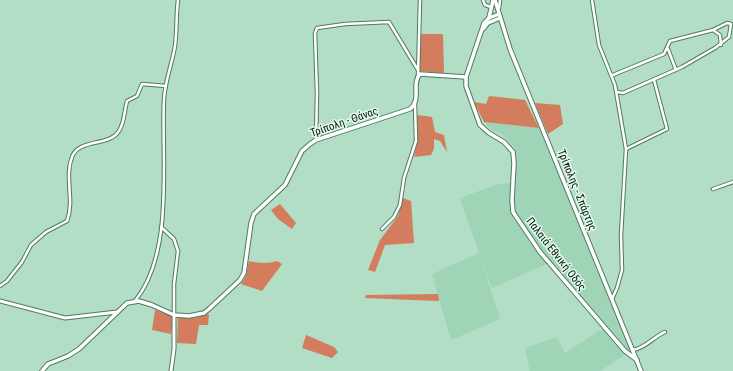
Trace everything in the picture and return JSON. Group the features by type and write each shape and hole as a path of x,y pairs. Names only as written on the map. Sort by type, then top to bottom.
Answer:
{"main road":[{"name":"Παλαιά Εθνική Οδός","path":"495,0 488,18 485,21 466,77 467,90 480,125 508,146 514,156 512,200 515,216 558,274 625,351 637,360"},
{"name":"Τρίπολης - Σπάρτης","path":"495,0 499,8 500,16"},
{"name":"Τρίπολης - Σπάρτης","path":"495,0 507,41 641,371"},
{"path":"488,18 500,16"},
{"path":"482,29 500,16"},
{"path":"488,18 493,21"},
{"path":"415,105 418,77 425,73 466,77"},
{"name":"Τρίπολη - Θάνας","path":"135,301 149,304 174,315 189,316 204,313 240,280 246,267 253,216 285,185 302,151 316,140 404,111 415,105"},
{"path":"42,371 48,364 71,355 79,349 127,303 135,301"}],"street":[{"path":"135,301 142,291 151,269 161,227 164,186 166,86 175,41 178,0"},
{"path":"418,77 420,0"},
{"path":"483,0 485,5 491,7"},
{"path":"499,8 500,0"},
{"path":"592,0 598,42 612,75 626,149 621,235 622,270 612,299"},
{"path":"316,140 317,93 315,33 317,28 345,24 389,22 418,70"},
{"path":"612,75 666,53 670,42 713,30 727,23 731,24 729,37 721,44 676,70 623,93 616,92"},
{"path":"713,30 720,35 721,44"},
{"path":"668,48 676,70"},
{"path":"626,149 667,129 654,80"},
{"path":"0,286 7,281 22,262 31,246 46,232 67,221 70,205 69,173 74,152 85,145 100,142 116,134 124,121 126,101 137,96 142,84 166,86"},
{"path":"382,229 394,217 400,205 404,178 416,142 415,105"},
{"path":"713,189 733,182"},
{"path":"161,227 174,239 178,251 174,284 174,349 170,371"},
{"path":"0,301 65,318 118,312"},
{"path":"633,350 642,347 665,332"}],"shaded area":[{"path":"420,34 443,34 444,73 420,71"},
{"path":"489,96 525,100 539,128 484,122 474,102 486,104"},
{"path":"535,103 560,105 563,124 548,134"},
{"path":"417,115 432,117 435,132 444,135 447,152 440,141 434,139 434,149 431,155 414,157 418,139"},
{"path":"484,122 539,128 631,351 600,371 530,371 525,348 557,337 565,353 607,326 552,262 492,288 481,259 500,319 451,340 432,274 479,253 460,198 498,184 511,183 517,164 514,147 502,134 492,130"},
{"path":"403,198 411,201 414,243 385,245 375,272 368,270 380,240 398,216"},
{"path":"280,204 296,223 292,229 278,219 271,210"},
{"path":"249,261 270,263 277,261 282,264 262,291 241,284 246,276"},
{"path":"438,294 439,301 365,298 366,295"},
{"path":"155,310 173,316 171,334 152,330"},
{"path":"209,314 208,325 199,325 196,344 177,343 178,316 194,318"},
{"path":"306,335 334,347 338,352 332,358 302,348"}]}
